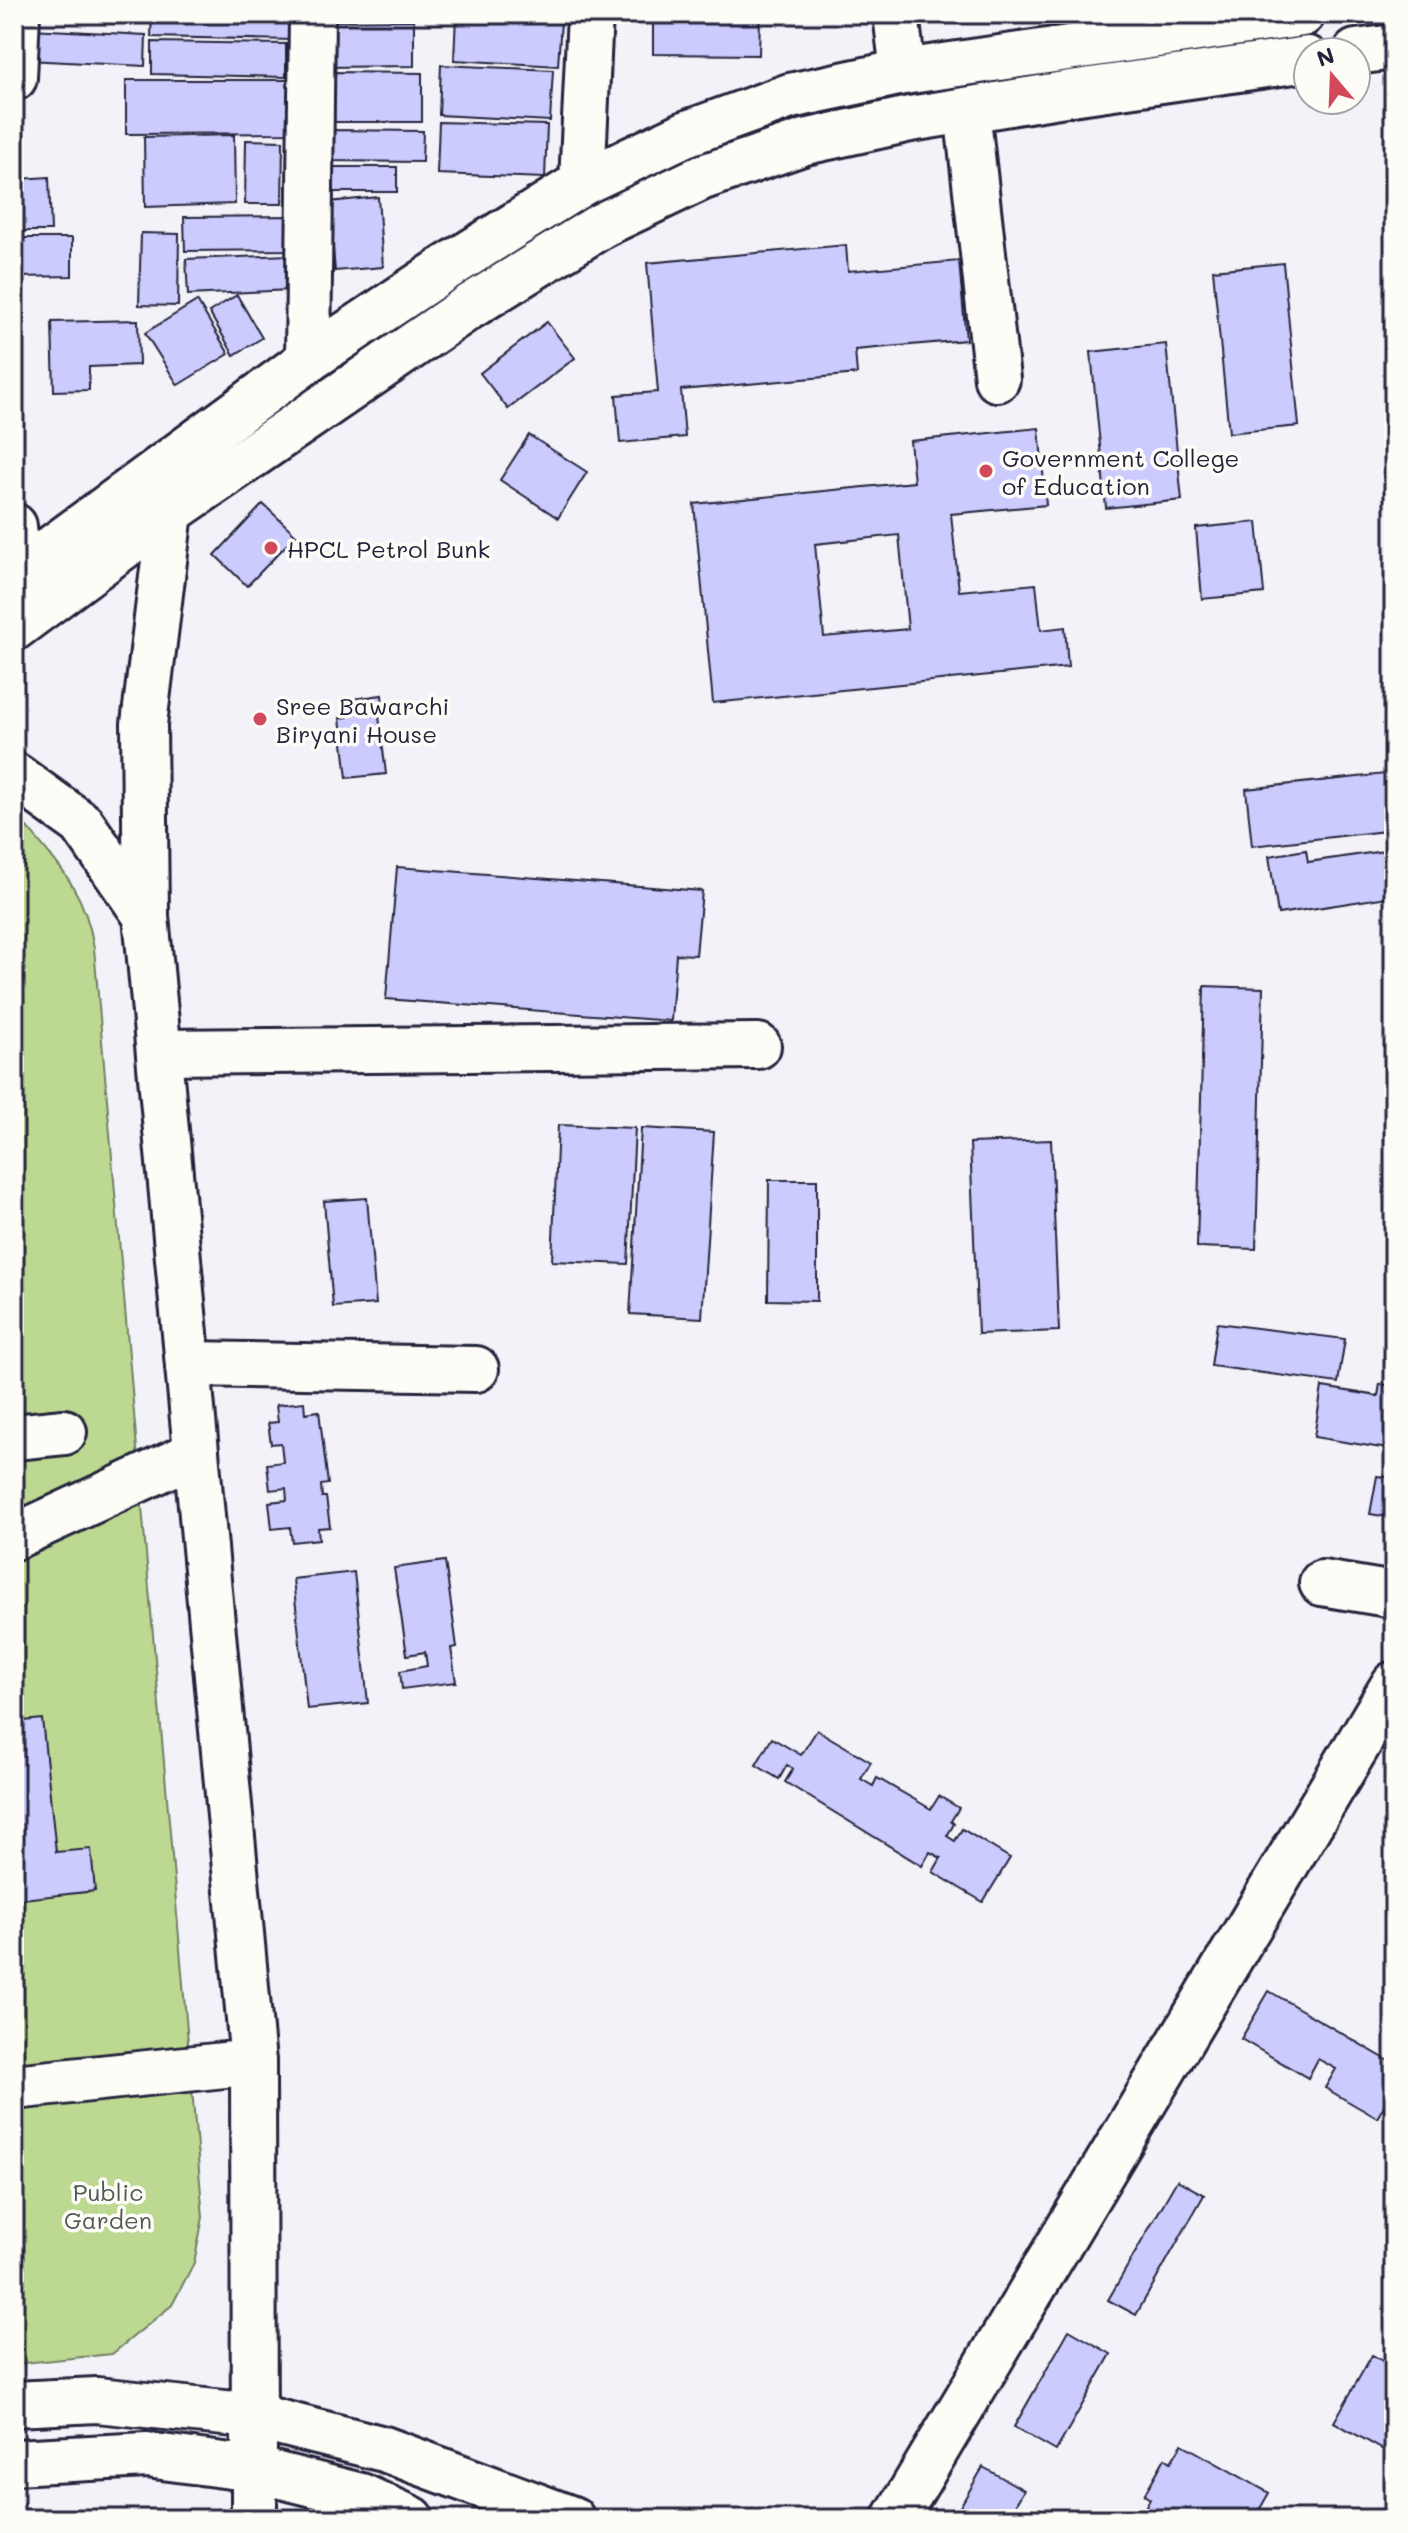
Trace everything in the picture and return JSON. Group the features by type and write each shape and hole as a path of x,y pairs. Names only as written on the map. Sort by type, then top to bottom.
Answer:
{"main road":[{"path":"14,78 17,14"},
{"path":"308,360 312,14"},
{"path":"582,183 590,14"},
{"path":"896,14 903,72"},
{"path":"16,575 308,360 441,271 582,183 685,134 790,96 903,72 1302,14"},
{"path":"1372,50 1394,47"},
{"path":"14,628 170,512 466,309 602,225 703,177 805,142 910,119 1292,61"},
{"path":"967,110 997,379"},
{"path":"170,512 144,724 146,916 253,2062 254,2519"},
{"path":"14,526 16,575"},
{"path":"14,775 82,824 146,916"},
{"path":"159,1052 758,1046"},
{"path":"188,1364 476,1369"},
{"path":"14,1437 64,1432"},
{"path":"14,1537 196,1453"},
{"path":"1322,1583 1394,1595"},
{"path":"895,2519 1394,1684"},
{"path":"14,2087 253,2062"},
{"path":"14,2404 97,2400 254,2416 384,2449 572,2519"},
{"path":"14,2462 147,2455 254,2469 361,2496 412,2519"}],"green space":[{"name":"Public Garden","path":"14,815 68,878 84,909 94,948 203,2217 194,2263 172,2305 112,2354 14,2364"}],"building":[{"path":"36,14 147,14 146,21"},
{"path":"152,14 296,14 295,40 151,37"},
{"path":"653,14 760,14 759,55 653,54"},
{"path":"456,16 561,21 558,66 454,60"},
{"path":"414,20 414,66 324,67 324,21"},
{"path":"30,29 146,35 145,66 27,60"},
{"path":"152,42 286,44 286,77 152,74"},
{"path":"441,65 553,70 550,121 439,115"},
{"path":"330,72 422,73 422,122 331,122"},
{"path":"126,80 291,80 291,133 126,134"},
{"path":"439,122 547,125 545,178 437,174"},
{"path":"330,130 423,131 422,162 329,161"},
{"path":"234,135 235,204 145,207 144,137"},
{"path":"246,140 283,141 282,204 245,204"},
{"path":"329,167 397,167 397,192 329,192"},
{"path":"49,177 51,231 22,231 20,179"},
{"path":"378,197 383,267 335,271 329,202"},
{"path":"291,216 291,250 185,251 184,217"},
{"path":"141,233 179,234 178,306 139,305"},
{"path":"18,238 72,238 72,276 19,277"},
{"path":"846,245 848,271 959,261 966,340 855,350 857,374 681,390 685,437 620,443 616,395 658,392 647,263"},
{"path":"289,255 290,290 188,295 186,259"},
{"path":"1283,263 1299,426 1229,433 1213,270"},
{"path":"237,295 262,338 234,355 209,312"},
{"path":"197,301 229,354 178,385 145,333"},
{"path":"138,320 139,365 89,367 89,390 54,391 52,322"},
{"path":"547,322 575,358 508,409 480,373"},
{"path":"1166,344 1182,500 1106,508 1091,352"},
{"path":"1039,428 1046,505 951,514 959,591 1036,584 1041,630 1065,627 1068,667 713,703 694,504 914,482 910,441","holes":["899,535 908,629 824,637 815,544"]},
{"path":"529,435 587,472 558,518 500,480"},
{"path":"263,504 296,535 247,586 215,555"},
{"path":"1257,522 1264,593 1202,599 1196,528"},
{"path":"382,695 384,716 379,716 386,774 347,778 340,718 348,717 345,700"},
{"path":"1394,773 1394,830 1252,846 1246,789"},
{"path":"1306,850 1308,862 1391,850 1394,896 1278,914 1269,856"},
{"path":"397,867 702,891 696,955 676,954 671,1021 386,999"},
{"path":"1204,986 1263,988 1256,1249 1197,1247"},
{"path":"558,1125 635,1128 628,1264 552,1261"},
{"path":"641,1128 714,1132 702,1318 630,1314"},
{"path":"1051,1140 1059,1331 978,1334 970,1143"},
{"path":"769,1180 817,1180 817,1301 768,1300"},
{"path":"367,1198 376,1304 333,1307 324,1201"},
{"path":"1217,1323 1345,1339 1338,1383 1211,1366"},
{"path":"1380,1384 1394,1386 1394,1450 1314,1437 1322,1387 1378,1396"},
{"path":"304,1402 305,1413 319,1411 328,1484 321,1485 322,1497 326,1497 330,1527 318,1528 319,1539 292,1542 290,1527 272,1529 269,1502 287,1500 286,1488 270,1490 267,1464 283,1462 281,1443 271,1444 268,1423 278,1422 276,1405"},
{"path":"1377,1476 1394,1478 1394,1518 1370,1514"},
{"path":"445,1561 457,1647 451,1648 456,1682 402,1689 400,1671 427,1666 425,1652 407,1655 394,1568"},
{"path":"354,1572 368,1703 307,1709 293,1579"},
{"path":"42,1719 56,1852 91,1849 95,1891 14,1900 14,1722"},
{"path":"817,1730 871,1762 861,1779 873,1786 877,1778 931,1809 939,1796 959,1808 947,1836 955,1841 962,1829 1010,1858 983,1902 933,1872 941,1858 930,1852 922,1866 785,1782 793,1769 787,1765 779,1779 756,1765 772,1738 801,1755"},
{"path":"1269,1991 1394,2064 1394,2108 1386,2103 1377,2118 1325,2088 1336,2069 1318,2059 1308,2078 1241,2039"},
{"path":"1177,2180 1204,2195 1136,2315 1108,2300"},
{"path":"1069,2330 1111,2354 1056,2451 1014,2427"},
{"path":"1372,2355 1394,2367 1394,2456 1334,2422"},
{"path":"1182,2444 1269,2493 1254,2519 1145,2519 1140,2516 1150,2499 1144,2495 1165,2458 1171,2462"},
{"path":"983,2467 1024,2490 1007,2519 953,2519"}],"place":[{"name":"Government College of Education","path":"986,471"},
{"name":"HPCL Petrol Bunk","path":"271,548"},
{"name":"Sree Bawarchi Biryani House","path":"260,719"}]}
